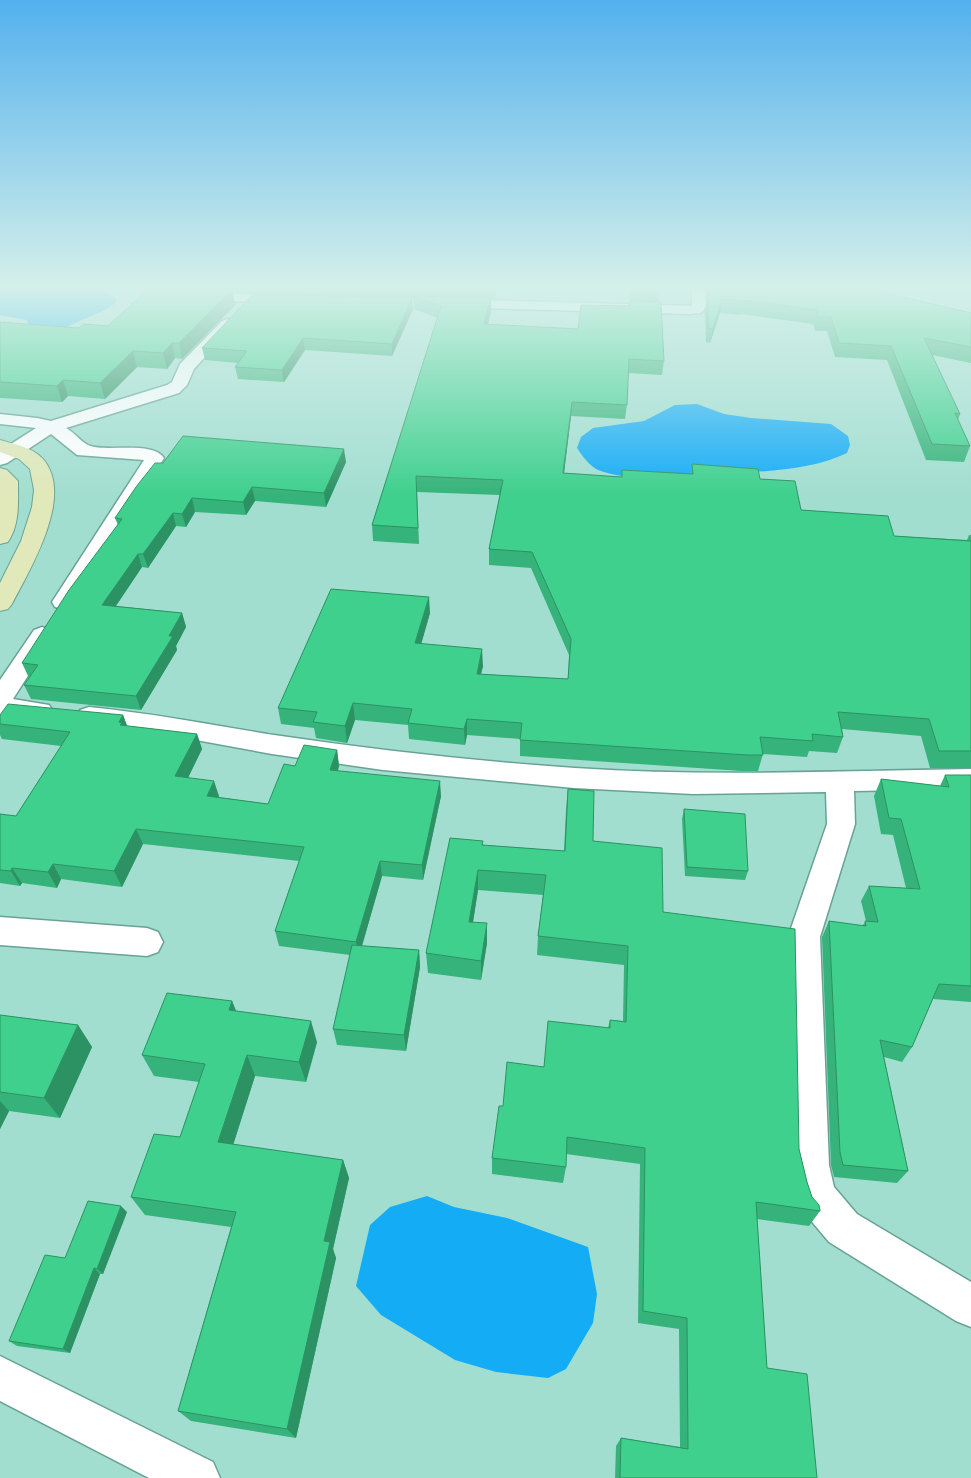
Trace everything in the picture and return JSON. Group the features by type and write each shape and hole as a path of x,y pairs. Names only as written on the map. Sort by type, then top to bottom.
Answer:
{"main road":[{"path":"0,604 36,530 44,496 42,473 30,457 5,451"},
{"path":"0,474 8,480 8,514 0,537"}],"street":[{"path":"5,451 51,426 173,390 179,385 186,367 196,357"},
{"path":"0,419 51,426 64,434 84,452 149,455 155,458 0,700"},
{"path":"0,707 147,722 272,744 383,760 574,778 693,784 971,779"},
{"path":"840,780 841,824 804,937 810,1165 817,1197 842,1228 971,1306"},
{"path":"0,931 147,942"},
{"path":"0,1378 197,1478"}],"water":[{"path":"697,404 724,414 831,424 848,436 850,445 847,453 812,465 772,471 645,477 621,476 598,470 586,461 577,448 581,437 593,428 644,421 675,405"},
{"path":"427,1196 454,1207 507,1218 588,1247 597,1294 593,1323 566,1369 548,1378 496,1372 455,1360 381,1315 356,1286 370,1225 390,1207"}],"building":[{"path":"0,357 127,357 100,383 63,380 57,386 0,382"},
{"path":"243,357 291,357 282,370 235,367"},
{"path":"425,357 664,357 664,361 629,359 627,405 572,402 563,473 622,477 622,470 693,474 692,464 758,469 760,479 795,481 801,510 888,516 894,536 971,541 971,751 939,751 929,719 838,712 843,737 812,734 813,741 760,737 763,755 747,755 520,740 522,723 467,719 464,729 408,723 412,709 353,703 345,726 313,722 317,712 278,708 331,589 429,597 415,643 482,649 477,674 568,679 571,639 532,552 489,549 503,480 416,476 418,528 372,525"},
{"path":"896,357 933,357 960,414 955,413 970,446 932,444"},
{"path":"183,436 344,449 324,493 252,487 243,502 192,498 182,514 173,513 143,554 138,554 102,605 182,613 169,636 173,636 136,696 24,685 38,665 22,663 69,590 122,519 115,518 136,487 155,463 163,463"},
{"path":"8,704 123,715 119,722 122,723 120,725 197,734 175,776 214,781 207,796 268,804 284,764 295,766 304,745 337,750 330,770 440,781 422,865 380,861 356,942 275,931 304,847 136,829 114,871 53,864 48,872 12,868 11,871 0,870 0,814 16,816 70,732 0,724 0,715"},
{"path":"945,775 971,775 971,986 939,984 912,1047 880,1040 908,1171 843,1165 840,1152 829,921 866,926 865,921 878,922 869,886 920,889 901,819 889,818 881,779 949,787"},
{"path":"568,789 594,791 593,841 662,848 663,912 795,929 799,1149 812,1197 819,1205 820,1211 756,1202 767,1368 807,1374 817,1478 620,1478 621,1438 688,1449 687,1318 643,1311 645,1148 567,1137 566,1167 492,1158 499,1106 503,1106 507,1062 544,1067 548,1021 610,1028 610,1020 626,1022 628,946 538,936 546,875 478,870 469,922 487,923 481,961 426,953 450,838 483,841 482,845 565,851"},
{"path":"684,809 745,814 748,871 687,867"},
{"path":"352,945 419,950 404,1035 333,1029"},
{"path":"167,993 232,1001 229,1010 311,1021 299,1062 247,1055 218,1142 343,1160 324,1241 330,1242 287,1429 178,1411 236,1212 131,1197 154,1134 180,1137 205,1064 142,1055"},
{"path":"0,1015 78,1025 44,1098 0,1092"},
{"path":"88,1201 121,1206 97,1269 94,1268 63,1349 9,1341 45,1255 65,1258"}]}
